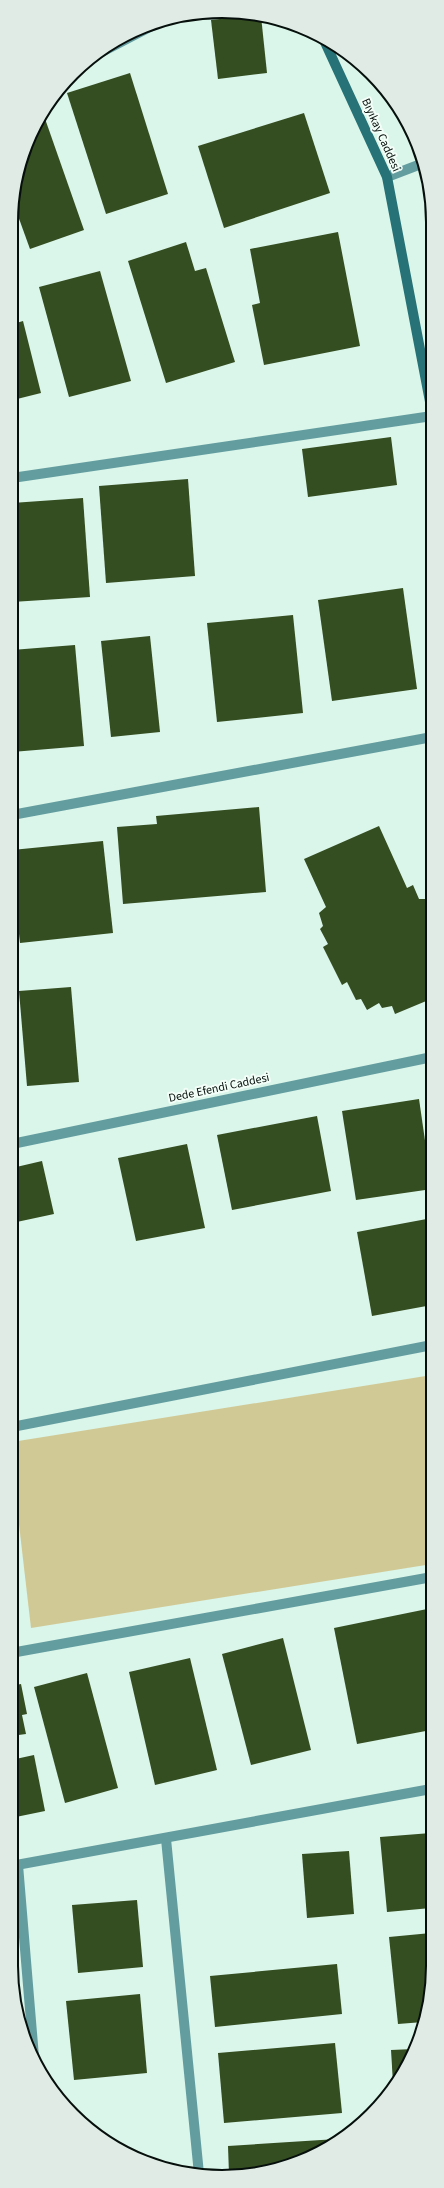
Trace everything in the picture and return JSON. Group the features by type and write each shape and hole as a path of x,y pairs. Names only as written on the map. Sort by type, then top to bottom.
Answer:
{"street":[{"name":"Bıyıkay Caddesi","path":"327,47 387,177 426,381"},
{"path":"387,177 418,165"},
{"path":"18,477 426,417"},
{"path":"18,814 426,739"},
{"name":"Dede Efendi Caddesi","path":"18,1143 426,1058"},
{"path":"18,1426 426,1346"},
{"path":"18,1652 426,1578"},
{"path":"18,1865 426,1790"},
{"path":"166,1839 198,2168"},
{"path":"18,1904 32,2040"}],"shaded area":[{"path":"426,1376 426,1565 31,1628 18,1516 18,1441"}],"building":[{"path":"235,18 262,22 267,73 218,79 211,20"},
{"path":"130,73 168,194 106,214 67,93"},
{"path":"304,113 330,193 224,228 198,146"},
{"path":"45,120 84,230 30,249 18,216 18,209 25,169 29,156"},
{"path":"338,232 360,346 264,365 252,305 260,303 250,249"},
{"path":"186,242 195,271 206,268 235,362 166,383 128,261"},
{"path":"100,271 131,381 69,397 39,287"},
{"path":"23,321 41,393 18,399 18,322"},
{"path":"391,437 397,485 308,497 302,449"},
{"path":"188,479 195,576 106,583 99,486"},
{"path":"83,498 90,597 18,602 18,503"},
{"path":"403,588 417,689 332,701 318,600"},
{"path":"293,615 303,713 217,722 207,623"},
{"path":"150,636 160,732 111,737 101,641"},
{"path":"75,645 84,746 18,752 18,650"},
{"path":"259,807 266,892 123,904 117,827 157,824 156,816"},
{"path":"379,826 407,888 413,885 419,899 426,899 426,1001 395,1014 392,1006 382,1008 379,1003 367,1010 361,999 356,1000 347,982 342,985 323,947 328,944 320,929 323,926 319,913 326,907 304,859"},
{"path":"103,841 113,933 20,943 18,925 18,849"},
{"path":"71,987 79,1082 27,1086 19,991"},
{"path":"419,1099 426,1147 426,1190 356,1200 342,1111"},
{"path":"317,1116 331,1191 232,1210 217,1135"},
{"path":"187,1144 205,1228 136,1241 118,1158"},
{"path":"42,1161 54,1214 18,1222 18,1167"},
{"path":"426,1219 426,1306 372,1316 357,1232"},
{"path":"426,1609 426,1731 357,1744 334,1628"},
{"path":"283,1638 311,1750 251,1765 222,1654"},
{"path":"190,1658 217,1770 155,1785 129,1672"},
{"path":"87,1673 118,1788 65,1803 34,1687"},
{"path":"21,1684 27,1714 22,1715 26,1734 18,1735 18,1685"},
{"path":"34,1755 45,1811 18,1817 18,1758"},
{"path":"426,1833 426,1908 387,1912 380,1837"},
{"path":"349,1851 354,1914 307,1918 302,1854"},
{"path":"137,1900 143,1967 78,1973 72,1905"},
{"path":"426,1933 426,1979 418,2022 398,2024 389,1937"},
{"path":"337,1964 342,2014 215,2027 210,1976"},
{"path":"140,1994 147,2073 74,2080 66,2001"},
{"path":"335,2043 342,2113 224,2123 218,2053"},
{"path":"408,2049 393,2078 391,2050"},
{"path":"330,2139 288,2159 262,2166 235,2170 229,2170 228,2146"}]}
